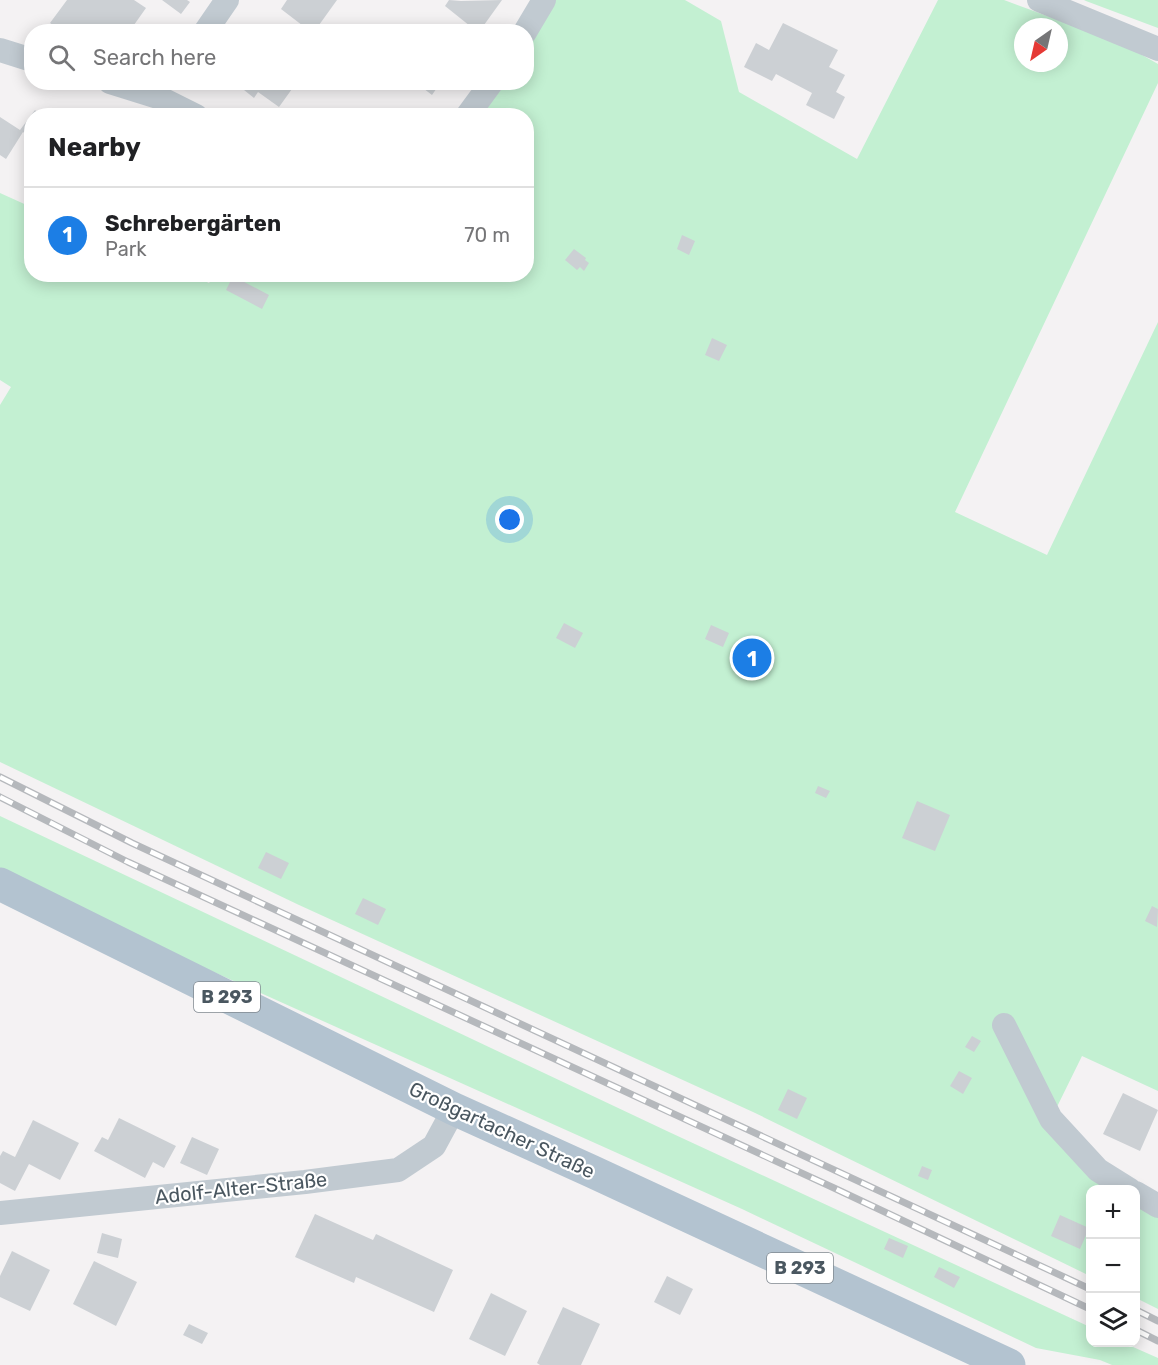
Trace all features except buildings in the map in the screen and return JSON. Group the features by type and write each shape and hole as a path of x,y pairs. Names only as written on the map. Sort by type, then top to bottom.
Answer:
{"main road":[{"name":"Großgartacher Straße","path":"0,884 454,1109 1009,1365"}],"street":[{"path":"210,24 227,0"},
{"path":"530,24 544,0"},
{"path":"1039,0 1158,49"},
{"path":"0,50 24,58"},
{"path":"163,90 186,108"},
{"path":"473,108 486,90"},
{"path":"1004,1025 1051,1119 1098,1170 1122,1185"},
{"name":"Adolf-Alter-Straße","path":"0,1213 305,1182 398,1170 434,1146 454,1109"},
{"path":"1140,1195 1158,1206"}],"green space":[{"path":"555,0 685,0 721,21 739,92 857,159 938,0 1004,0 1053,18 1014,18 1014,72 1068,72 1068,24 1121,43 1158,64 1158,83 955,512 1047,555 1158,322 1158,1091 1082,1056 1051,1119 1125,1185 1086,1185 1086,1274 753,1112 299,905 0,762 0,405 11,387 0,380 0,193 24,204 24,282 534,282 534,108 486,108 501,90 534,90 534,36"},
{"path":"1084,0 1158,0 1158,28 1086,1"},
{"path":"0,816 669,1132 1086,1325 1086,1347 1133,1347 1158,1358 1158,1365 1112,1365 1100,1360 1036,1348 742,1209 33,891 0,873"},
{"path":"1140,1195 1158,1206 1158,1309 1140,1300"}],"railway":[{"path":"0,777 132,843 1086,1287"},
{"path":"0,797 128,862 834,1188 1086,1307"},
{"path":"1140,1312 1158,1321"},
{"path":"1140,1332 1158,1341"}],"place":[{"name":"Schrebergärten","path":"752,658"}]}
